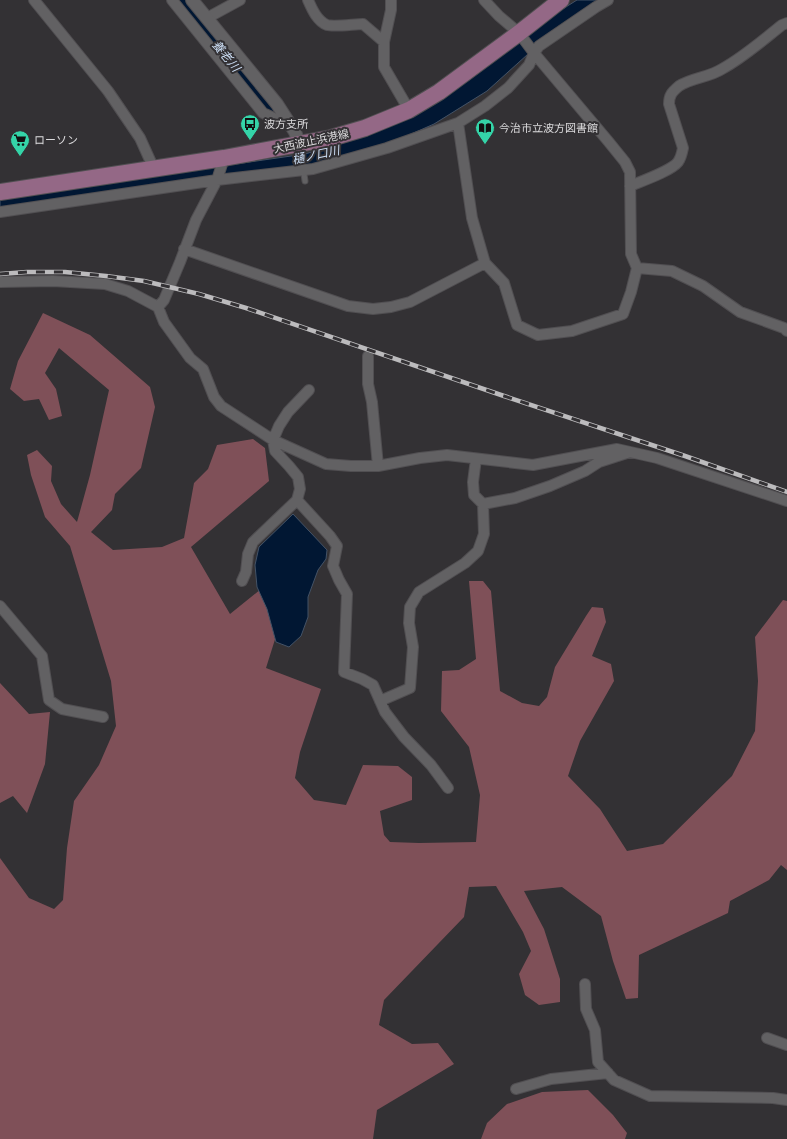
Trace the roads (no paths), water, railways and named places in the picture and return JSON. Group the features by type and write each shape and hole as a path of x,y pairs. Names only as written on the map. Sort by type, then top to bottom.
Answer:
{"main road":[{"name":"大西波止浜港線","path":"0,192 301,149 365,128 409,110 439,92 521,35 561,0"}],"street":[{"path":"34,0 108,91 140,138 154,169"},
{"path":"172,0 263,113 278,120 285,118"},
{"path":"192,0 276,104 295,132 301,149"},
{"path":"208,18 240,0"},
{"path":"308,0 313,12 328,26 363,24 384,42"},
{"path":"391,0 391,10 384,42 384,67 409,110"},
{"path":"458,123 472,218 485,263 504,283 517,325 538,335 572,331 623,314 631,292 637,268 631,254 630,172 625,162 533,52 521,35 499,16 484,0"},
{"path":"0,212 218,178 313,169 387,148 458,123 485,106 508,88 530,65 533,52 539,46 608,0"},
{"path":"630,186 670,169 677,163 682,155 683,148 669,104 669,97 674,90 681,85 721,70 782,25 787,23"},
{"path":"158,307 164,300 196,220 218,178 223,161"},
{"path":"184,249 348,306 373,309 391,307 410,302 485,263"},
{"path":"637,268 672,271 703,286 740,312 784,328 787,331"},
{"path":"0,282 53,281 105,284 128,291 158,307 164,322 190,358 203,369 214,397 221,406 274,440 326,464 378,466 420,458 447,455 533,465 617,449 657,458 787,501"},
{"path":"368,356 368,384 372,402 378,466"},
{"path":"242,582 246,572 248,554 253,542 297,500 300,489 298,477 275,451 274,440 279,426 288,412 309,390"},
{"path":"483,504 515,498 550,486 584,471 599,462 630,452"},
{"path":"380,701 410,688 413,647 409,623 410,607 419,592 465,563 478,551 484,534 483,504 474,495 473,482 476,459"},
{"path":"297,500 330,536 337,546 333,566 338,580 347,594 344,672 373,685 385,712 404,738 431,765 448,788"},
{"path":"0,606 42,656 49,700 62,709 103,717"},
{"path":"585,984 586,1009 595,1030 598,1062 614,1080 650,1096 773,1098 787,1100"},
{"path":"767,1038 787,1045"},
{"path":"516,1089 551,1079 608,1073"}],"lane":[{"path":"301,149 305,181"}],"water":[{"name":"樋ノ口川","path":"577,0 601,0 538,45 487,91 434,124 402,138 331,162 0,209 0,198 305,154 349,141 440,99 469,80 550,17"},
{"path":"293,514 327,550 326,559 318,570 308,597 308,617 301,636 289,647 276,642 267,609 257,587 255,565 259,547"}],"waterway":[{"name":"養老川","path":"180,0 272,112"}],"railway":[{"path":"0,274 65,272 106,276 144,281 199,294 246,308 685,456 787,492"}],"place":[{"name":"波方支所","path":"250,141"},
{"name":"今治市立波方図書館","path":"485,145"},
{"name":"ローソン","path":"20,157"}]}
